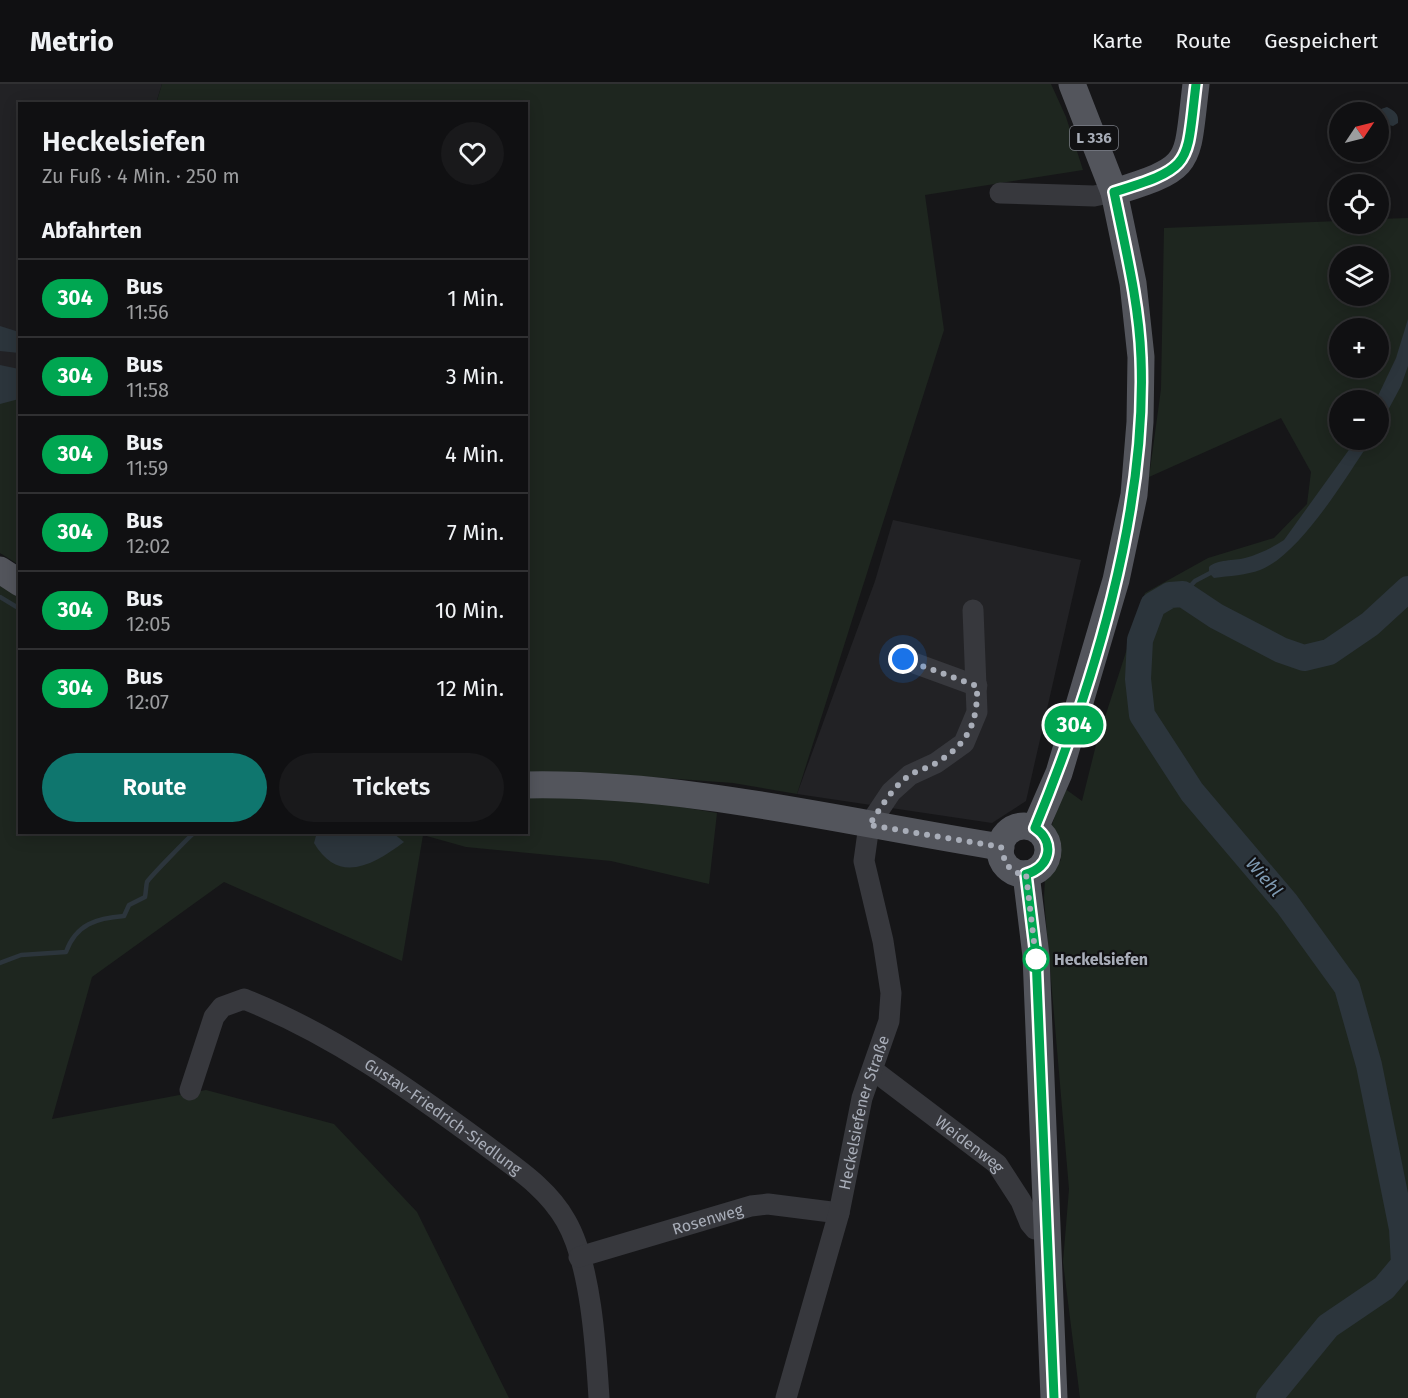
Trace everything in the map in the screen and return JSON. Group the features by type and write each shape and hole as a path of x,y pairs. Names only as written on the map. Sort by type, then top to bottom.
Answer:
{"main road":[{"name":"L 336","path":"1035,828 1059,773 1116,580 1134,495 1140,422 1141,357 1133,283 1114,192 1072,84"},
{"path":"1114,192 1165,176 1179,166 1189,144 1196,84"},
{"path":"0,570 18,583"},
{"path":"528,785 582,784 663,790 1001,847"},
{"path":"1027,826 1035,828 1046,839 1048,854 1041,868 1026,874 1018,873 1006,865 1001,847 1006,835 1012,830 1027,826"},
{"path":"1026,874 1036,956 1054,1398"}],"street":[{"path":"1000,193 1094,196 1114,192"},
{"path":"869,825 891,792 910,775 936,763 964,743 977,712 977,660 972,634 973,610"},
{"path":"903,659 977,686"},
{"name":"Heckelsiefener Straße","path":"786,1398 839,1213 862,1098 889,1021 891,993 883,942 864,861 869,825"},
{"name":"Gustav-Friedrich-Siedlung","path":"190,1090 214,1017 222,1007 244,999 290,1018 342,1046 542,1188 567,1221 579,1257 595,1333 599,1398"},
{"name":"Weidenweg","path":"873,1070 997,1164 1021,1201 1030,1223 1035,1229 1047,1229"},
{"name":"Rosenweg","path":"579,1257 751,1206 768,1204 839,1213"}],"shaded area":[{"path":"0,84 162,84 156,102 18,102 18,371 0,375"},
{"path":"162,84 1051,84 1066,117 1083,170 925,195 944,330 797,794 733,783 610,774 528,778 528,102 157,102"},
{"path":"1389,108 1398,117 1398,123 1389,125"},
{"path":"1408,218 1408,1398 1080,1398 1063,1262 1069,1189 1044,898 1045,879 1061,860 1051,828 1064,788 1082,801 1096,745 1145,593 1208,558 1274,538 1307,504 1311,472 1281,418 1149,477 1161,389 1164,228 1329,221 1329,234 1389,234 1389,219"},
{"path":"1408,319 1408,366 1389,408 1389,390 1381,390 1386,378 1389,378"},
{"path":"0,326 18,332 18,353 0,351"},
{"path":"0,365 18,369 18,399 0,404"},
{"path":"18,371 18,564 0,553 0,375"},
{"path":"1349,450 1364,450 1322,513 1291,548 1275,562 1255,572 1238,575 1214,578 1209,573 1209,567 1212,564 1250,556 1284,540"},
{"path":"893,520 1081,560 1026,801 992,823 797,794 875,581"},
{"path":"0,581 18,593 18,834 528,834 528,798 617,796 717,813 709,884 611,861 466,847 423,835 402,961 224,882 92,977 52,1119 206,1090 334,1124 417,1212 509,1398 0,1398"},
{"path":"316,834 394,834 404,842 380,858 357,867 334,864 314,843"}],"waterway":[{"path":"1183,594 1195,581 1214,571"},
{"name":"Wiehl","path":"1269,1398 1328,1326 1384,1288 1404,1264 1402,1229 1369,1065 1347,987 1287,904 1192,792 1142,715 1138,679 1140,640 1153,605 1170,595 1183,594 1216,616 1281,650 1304,658 1329,652 1370,624 1408,589"},
{"path":"0,597 18,608"},
{"path":"0,963 21,955 66,952 75,935 89,924 124,916 129,905 145,897 149,879 193,834"}],"bus line":[{"name":"304","path":"1054,1398 1036,956 1026,874 1041,868 1048,854 1046,839 1035,828 1059,773 1085,686 1116,580 1134,495 1140,422 1141,357 1133,283 1114,192 1165,176 1179,166 1189,144 1196,84"}],"place":[{"name":"Heckelsiefen","path":"1036,959"}],"route":[{"path":"903,659 945,672 977,686 977,712 964,743 936,763 910,775 891,792 869,825 1001,847 1002,858 1006,865 1011,870 1026,874 1036,959"}]}
